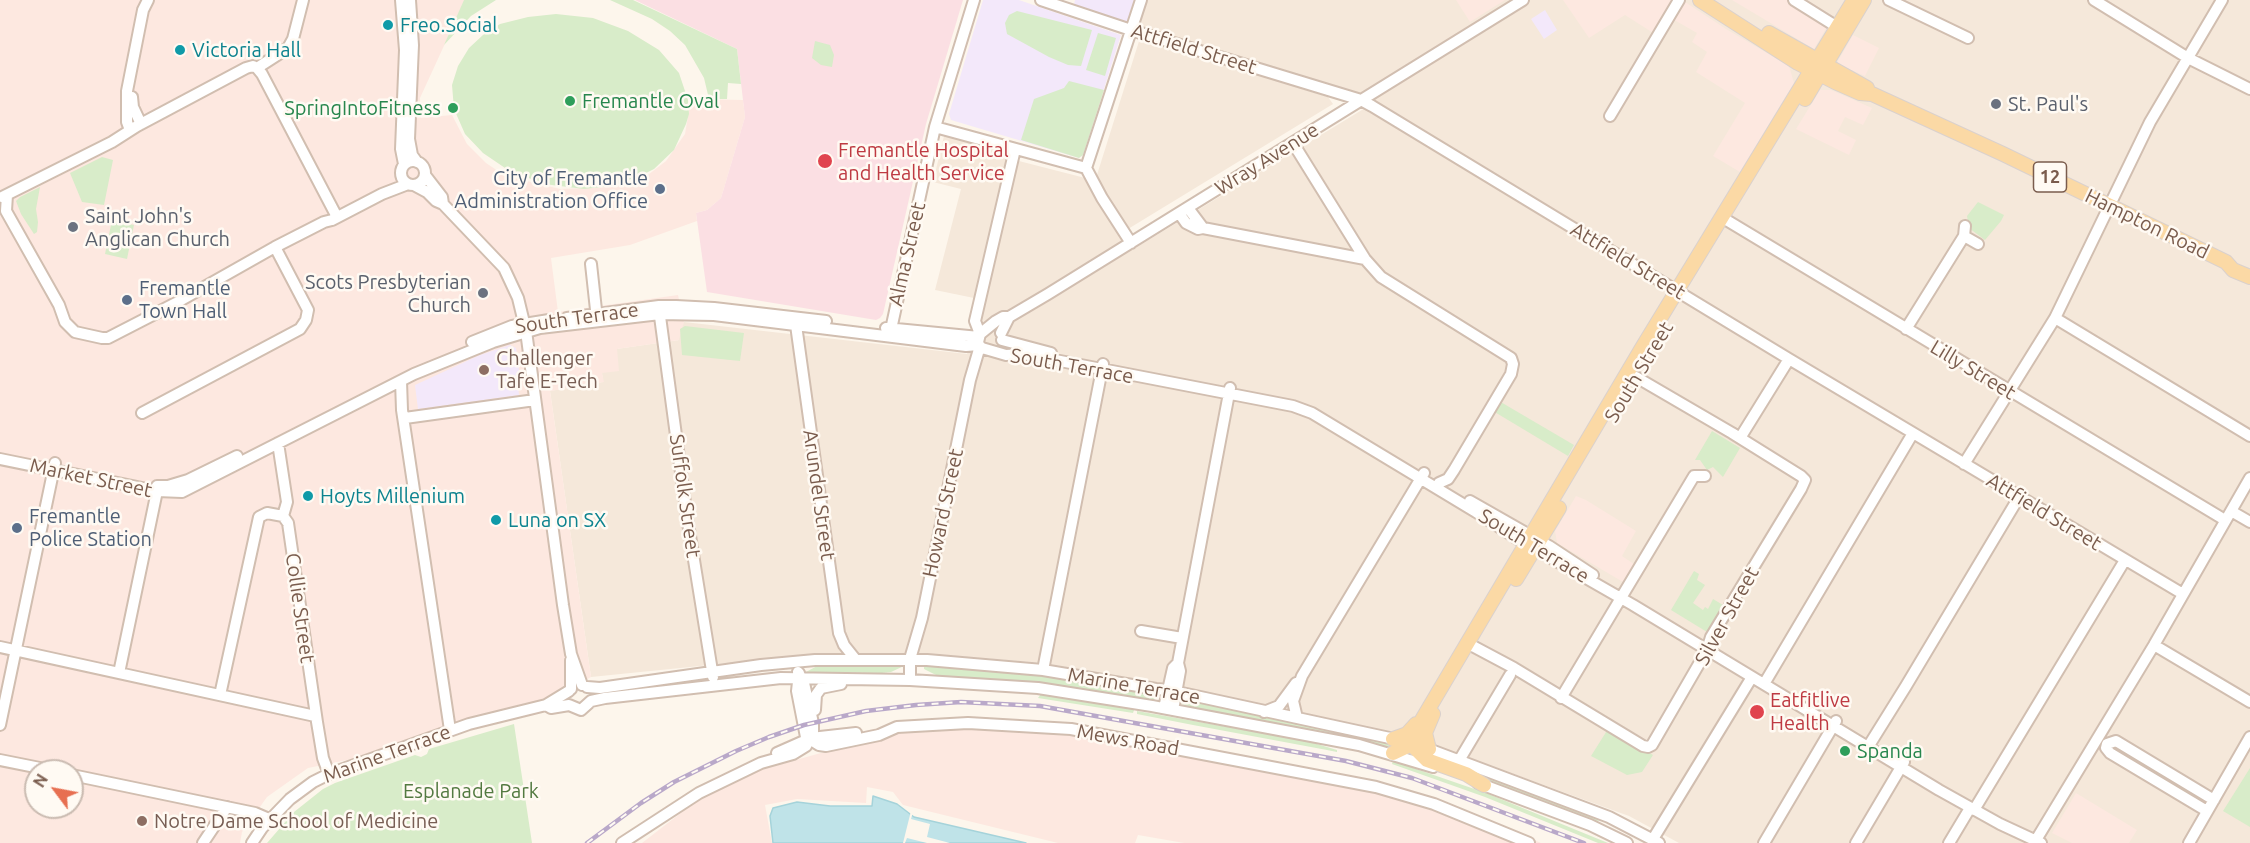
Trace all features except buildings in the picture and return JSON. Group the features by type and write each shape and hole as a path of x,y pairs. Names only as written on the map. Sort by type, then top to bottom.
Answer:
{"main road":[{"name":"Hampton Road","path":"1700,0 1819,68 1864,85 1872,94 2226,262 2233,270 2250,278"},
{"name":"Hampton Road","path":"1712,0 1819,68"},
{"name":"South Street","path":"1842,30 1854,0"},
{"name":"South Street","path":"1412,744 1413,735 1471,645 1842,30 1864,0"},
{"name":"Hampton Road","path":"2226,262 2236,261 2250,267"},
{"name":"South Street","path":"1533,542 1636,377 1681,294"},
{"path":"1393,746 1429,713"},
{"path":"1429,713 1425,733 1429,749"},
{"path":"1393,746 1412,744 1427,760 1466,774 1484,785"}],"street":[{"path":"401,0 405,50 401,149 407,177 443,204 504,268 518,298 525,327 551,526 572,654 585,686 591,693 591,701"},
{"path":"407,177 420,184 425,175 425,169 412,154 409,139 413,45 410,0"},
{"name":"Alma Street","path":"890,332 935,127 974,0"},
{"name":"Attfield Street","path":"1041,0 1069,4 1131,30 1361,100 1913,434 2183,594"},
{"path":"1131,243 1086,168 1141,0"},
{"name":"Wray Avenue","path":"982,341 1003,317 1009,317 1131,243 1523,0"},
{"path":"1610,116 1679,0"},
{"path":"1794,0 1842,30"},
{"path":"1889,0 1968,38"},
{"path":"2094,0 2188,58 2250,89"},
{"path":"1964,464 2055,318 2150,122 2222,0"},
{"path":"141,124 133,107 132,96 149,12 146,1"},
{"path":"130,130 127,122 127,91 142,10 146,1"},
{"path":"256,68 288,48 293,39 302,2"},
{"path":"335,219 262,74 253,66 141,124 112,142 2,194 6,211 59,305 64,322 72,331 108,338 176,303 275,247 335,219 382,194 407,177 412,161 417,162"},
{"path":"935,127 1086,168"},
{"path":"1293,143 1365,259 1381,277 1512,358 1511,374 1454,470 1448,479 1439,483"},
{"path":"1009,317 997,347 982,341 975,321 1015,150"},
{"path":"425,175 442,197 443,204"},
{"path":"1183,211 1192,227 1365,259"},
{"path":"285,266 283,249 322,229 335,219"},
{"name":"Lilly Street","path":"1726,220 2010,391 2228,515 2250,522"},
{"path":"1906,329 1965,231 1978,244"},
{"path":"142,413 300,329 306,320 308,310 275,247"},
{"path":"591,264 597,318"},
{"name":"South Terrace","path":"178,489 188,480 412,369 509,327 525,327 659,310 714,308 890,332"},
{"name":"South Terrace","path":"659,310 796,325 982,341 1006,355 1024,354 1102,366 1230,391 1302,409 1422,476 1533,542 1973,808 2039,840 2050,843"},
{"name":"Suffolk Street","path":"659,310 687,517 715,686"},
{"path":"2055,318 2250,436"},
{"name":"Arundel Street","path":"796,325 839,633 844,645 856,660"},
{"name":"South Terrace","path":"178,489 278,443 401,381 525,327"},
{"name":"South Terrace","path":"982,341 991,329 1002,336 1045,352 1102,366"},
{"name":"Howard Street","path":"910,680 910,659 922,618 970,380 982,341"},
{"path":"1636,377 1740,438 1789,359"},
{"path":"1043,670 1102,366"},
{"path":"401,381 403,414 450,730"},
{"path":"382,390 390,395 403,414"},
{"path":"1168,709 1173,668 1178,663 1230,391"},
{"path":"403,414 535,400"},
{"path":"1766,681 1913,434"},
{"name":"Silver Street","path":"1561,698 1640,745 1646,747 1652,744 1802,489 1804,480 1801,476 1740,438"},
{"name":"Collie Street","path":"278,443 287,502 284,516 288,523 315,716 323,758 329,774"},
{"name":"Market Street","path":"0,452 157,492 178,489"},
{"name":"Market Street","path":"0,459 178,489"},
{"path":"0,725 54,467"},
{"path":"1264,712 1279,706 1302,676 1422,476"},
{"name":"South Terrace","path":"1422,476 1439,483 1533,542"},
{"path":"1471,645 1506,663 1561,698 1695,476 1705,476"},
{"path":"2039,840 2250,478"},
{"path":"119,673 157,492"},
{"path":"1869,744 2019,497"},
{"path":"220,695 257,522 262,515 272,513 284,516"},
{"path":"1948,843 1973,808 2125,560"},
{"path":"922,618 922,649 927,660"},
{"path":"1141,631 1182,638"},
{"path":"2154,645 2250,702"},
{"path":"0,647 315,716"},
{"name":"South Terrace","path":"1708,647 1752,677 1766,681"},
{"path":"569,705 572,654"},
{"name":"Marine Terrace","path":"252,843 269,819 312,782 450,730 497,715 546,705 575,686 600,688 761,665 815,660 910,659 1043,670 1172,691 1297,718 1393,746 1484,785 1590,825 1627,843"},
{"path":"815,660 800,680 806,740 881,728 889,729"},
{"path":"761,665 793,668 800,680 807,686 820,727 828,733 841,735"},
{"path":"1460,759 1510,675"},
{"path":"1297,718 1293,701 1302,676"},
{"path":"1412,744 1460,759 1609,817 1656,841 1752,677"},
{"name":"Marine Terrace","path":"546,705 551,708 569,705 581,710 591,701 642,693 781,678 910,680 1038,688 1168,709 1359,745 1393,746"},
{"path":"815,712 815,698 821,688 861,678"},
{"name":"Mews Road","path":"622,843 699,793 761,763 793,754 806,740 826,746 879,735 889,729 968,723 1071,729 1376,787 1434,804 1529,843"},
{"path":"1764,843 1835,723"},
{"path":"2189,843 2250,737"},
{"path":"2207,811 2110,753 2106,748 2108,744 2116,741 2214,800"},
{"path":"0,759 24,764"},
{"path":"1856,843 1903,764"},
{"path":"84,777 263,815 269,819"},
{"path":"203,843 227,807"}],"shaded area":[{"path":"0,0 465,0 420,98 421,118 452,115 467,144 486,163 514,178 560,189 612,187 644,178 666,161 685,134 691,99 743,100 745,117 721,198 707,210 696,213 697,221 630,245 551,258 558,312 678,295 684,322 679,340 617,349 619,371 602,373 604,382 550,391 591,677 551,699 416,746 308,768 267,797 242,832 240,843 0,843"},
{"name":"Fremantle Hospital and Health Service","path":"635,0 963,0 926,124 883,314 880,318 876,320 707,292 696,213 707,210 721,198 745,117 737,49"},
{"path":"983,0 1019,0 1121,35 1083,155 1079,158 951,120 949,114"},
{"path":"1075,0 1134,0 1127,22 1074,5"},
{"path":"1147,0 2250,0 2250,843 1679,843 1629,816 1450,751 1400,737 1180,688 1044,663 929,654 829,653 591,677 550,391 603,382 602,373 616,349 679,340 678,329 684,322 967,354 980,317 1015,160 1093,180 1132,250 1375,102 1138,29"},
{"path":"1456,0 1505,0 1470,22"},
{"path":"1563,0 1682,0 1789,66 1794,83 1740,172 1713,156 1745,103 1696,72 1707,52 1692,42 1697,33 1669,17 1658,36 1625,15 1589,38"},
{"path":"1732,0 1791,0 1828,25 1814,49"},
{"path":"1545,10 1557,30 1544,39 1531,19"},
{"path":"1853,35 1879,48 1865,76 1838,64"},
{"path":"1140,38 1328,97 1333,104 1128,229 1096,178"},
{"path":"1820,90 1831,90 1872,108 1863,125 1845,117 1838,131 1856,140 1849,155 1796,129"},
{"path":"944,136 976,144 1008,156 974,298 935,290 961,189 933,182"},
{"name":"Challenger Tafe E-Tech","path":"510,345 516,348 521,384 518,385 519,395 418,409 415,385 480,355"},
{"path":"1576,496 1636,531 1622,556 1634,564 1623,582 1557,543 1555,531"},
{"path":"1045,722 1125,733 1391,785 1541,843 1184,843 1138,835 1135,843 1058,843 903,805 893,792 867,787 866,803 797,799 765,805 772,843 642,843 704,795 760,770 896,732"},
{"path":"2076,793 2137,830 2129,843 2072,843 2052,833"}],"green space":[{"path":"464,0 496,0 471,16 444,45"},
{"path":"610,0 633,0 737,49 741,84 728,83 727,99 709,99 704,78 685,45 652,19"},
{"path":"1017,11 1092,30 1081,66 1068,65 1049,57 1007,34 1005,23 1009,15"},
{"name":"Fremantle Oval","path":"556,14 593,18 628,31 659,50 679,73 688,100 689,114 674,150 654,169 611,186 584,189 544,184 508,170 483,153 465,134 454,109 452,85 458,66 469,48 500,24 528,17"},
{"path":"1098,33 1116,38 1105,76 1086,70"},
{"path":"815,41 830,45 834,55 832,67 821,65 812,58"},
{"path":"1069,81 1104,90 1083,155 1079,158 1021,140 1034,99 1064,88"},
{"path":"102,157 113,160 104,205 82,202 70,173"},
{"path":"40,187 36,209 37,232 34,234 21,214 16,201"},
{"path":"1978,202 2004,215 1985,240 1969,228 1967,216"},
{"path":"112,220 134,225 127,259 105,254"},
{"path":"685,326 744,333 740,361 682,355 680,329"},
{"path":"1499,401 1574,445 1568,456 1493,411"},
{"path":"1712,431 1740,448 1723,477 1713,467 1707,470 1700,460 1695,460"},
{"path":"1694,571 1699,574 1697,580 1705,585 1693,603 1703,610 1705,607 1708,609 1713,599 1723,605 1707,632 1671,610"},
{"path":"819,665 906,665 891,672 882,673 806,672"},
{"path":"924,665 1038,672 1159,695 1155,699 1136,699 1049,685 938,676 924,669"},
{"path":"1041,694 1135,707 1133,713 1038,698"},
{"path":"1181,698 1402,743 1392,748 1385,748 1189,708 1179,702"},
{"path":"1137,711 1307,741 1337,750 1337,752 1137,714"},
{"name":"Esplanade Park","path":"514,724 532,843 267,843 294,812 323,789 335,783 415,755 421,757 427,754 429,749"},
{"path":"1608,729 1653,755 1642,772 1627,775 1591,756"},
{"path":"1420,749 1602,819 1595,822 1585,821 1501,788"},
{"path":"1393,761 1486,793 1608,843 1598,843 1485,797 1392,764"},
{"path":"2250,768 2250,827 2223,811"}],"water":[{"path":"873,796 897,804 914,817 1026,843 773,843 770,816 773,808 797,802 830,806 872,806"}],"pier":[{"path":"911,811 913,812 911,819 930,824 927,837 950,843 927,843 907,838 903,843"}],"railway":[{"path":"587,843 674,782 769,737 804,725 866,711 961,702 1040,706 1346,761 1412,778 1584,843"}],"place":[{"name":"Freo.Social","path":"388,25"},
{"name":"Victoria Hall","path":"180,50"},
{"name":"Fremantle Oval","path":"570,101"},
{"name":"St. Paul's","path":"1996,104"},
{"name":"SpringIntoFitness","path":"453,108"},
{"name":"Fremantle Hospital and Health Service","path":"825,161"},
{"name":"City of Fremantle Administration Office","path":"660,189"},
{"name":"Saint John's Anglican Church","path":"73,227"},
{"name":"Scots Presbyterian Church","path":"483,293"},
{"name":"Fremantle Town Hall","path":"127,300"},
{"name":"Challenger Tafe E-Tech","path":"484,370"},
{"name":"Hoyts Millenium","path":"308,496"},
{"name":"Luna on SX","path":"496,520"},
{"name":"Fremantle Police Station","path":"17,528"},
{"name":"Eatfitlive Health","path":"1757,712"},
{"name":"Spanda","path":"1845,751"},
{"name":"Notre Dame School of Medicine","path":"142,821"}]}
